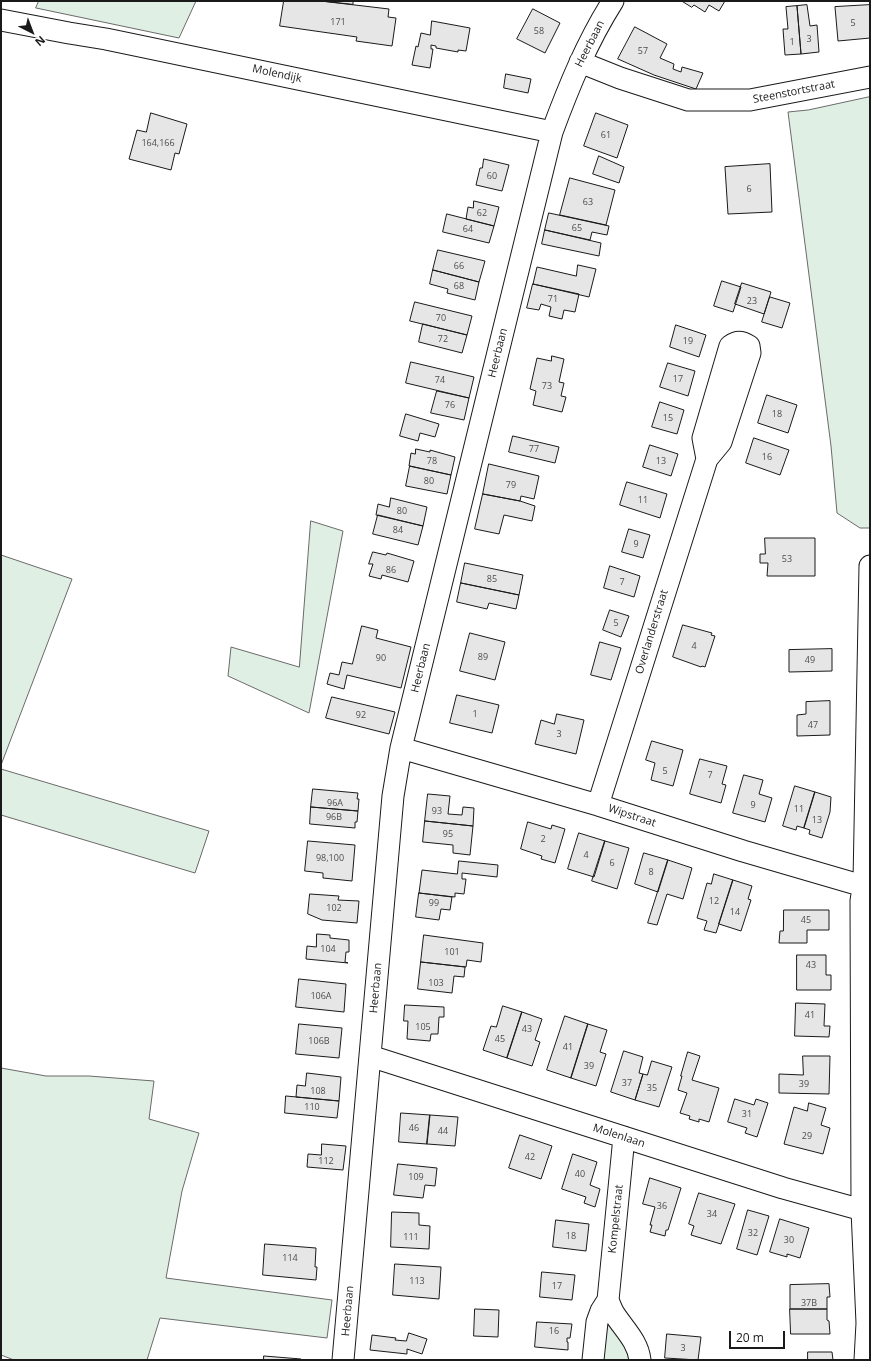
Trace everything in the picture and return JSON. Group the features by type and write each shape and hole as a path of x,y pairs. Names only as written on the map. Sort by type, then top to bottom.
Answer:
{"street":[{"name":"Heerbaan","path":"343,1360 393,796 401,748 552,132 580,62 613,1"},
{"name":"Molendijk","path":"1,20 106,39 552,132"},
{"name":"Steenstortstraat","path":"580,62 620,78 688,100 750,100 870,77"},
{"name":"Overlanderstraat","path":"598,805 707,459"},
{"path":"865,1360 867,1323 866,890 870,566"},
{"name":"Wipstraat","path":"401,748 598,805 866,890"},
{"name":"Molenlaan","path":"370,1056 783,1188 866,1210"},
{"name":"Kompelstraat","path":"593,1360 597,1322 601,1311 608,1300 624,1137"},
{"path":"608,1300 614,1314 635,1342 640,1360"}],"green space":[{"path":"39,1 196,1 179,38 36,8"},
{"path":"870,97 870,528 860,528 837,513 831,446 788,112 808,110"},
{"path":"311,521 343,531 309,713 228,676 231,647 299,667"},
{"path":"1,555 72,579 1,765"},
{"path":"1,769 209,831 195,873 1,815"},
{"path":"1,1068 46,1076 89,1076 154,1081 149,1119 199,1133 182,1191 166,1278 332,1300 327,1338 160,1318 147,1360 14,1360 1,1355"},
{"path":"605,1317 634,1360 599,1360"}],"building":[{"path":"284,1 321,1 389,9 388,17 396,18 392,46 356,41 357,37 280,26"},
{"path":"321,1 353,1 353,4"},
{"path":"682,1 725,1 719,11 709,5 705,12 694,5 692,7"},
{"path":"807,5 810,26 817,25 819,52 801,54 797,6"},
{"path":"870,5 870,38 838,41 835,7"},
{"path":"797,6 801,54 785,55 783,29 788,29 786,7"},
{"path":"533,9 560,23 545,53 517,39"},
{"path":"432,21 470,28 466,51 458,50 458,52 436,48 436,46 431,45 431,49 433,49 430,68 412,65 416,46 418,47 421,33 430,35"},
{"path":"635,27 667,44 660,58 674,64 673,69 681,72 682,67 703,73 696,89 654,75 618,59"},
{"path":"506,74 531,79 528,93 504,88"},
{"path":"151,113 187,124 179,154 175,153 171,170 129,159 137,130 146,132"},
{"path":"596,113 628,125 617,158 584,146"},
{"path":"599,156 624,167 619,183 593,174"},
{"path":"484,159 509,165 502,191 476,185"},
{"path":"770,164 772,212 728,214 725,167"},
{"path":"570,178 615,190 606,225 560,215"},
{"path":"474,201 499,207 494,226 466,219 468,207 473,208"},
{"path":"549,213 609,226 607,235 592,232 590,240 545,230"},
{"path":"447,214 494,226 489,243 443,232"},
{"path":"545,230 601,243 599,256 542,244"},
{"path":"438,250 485,261 479,282 433,270"},
{"path":"578,265 596,269 589,297 533,284 537,267 576,276"},
{"path":"433,270 479,282 475,300 447,293 448,289 430,284"},
{"path":"722,281 741,287 733,312 714,306"},
{"path":"742,283 771,292 764,314 735,304"},
{"path":"533,284 579,294 575,312 564,310 562,319 549,316 551,307 541,304 539,310 527,308"},
{"path":"770,297 790,303 782,328 762,322"},
{"path":"415,302 472,316 467,335 410,321"},
{"path":"423,324 467,335 462,353 419,342"},
{"path":"676,325 706,335 699,357 670,347"},
{"path":"552,356 564,359 559,382 564,383 561,396 566,397 562,412 533,405 536,391 530,389 537,358 551,361"},
{"path":"411,362 474,377 469,398 406,383"},
{"path":"668,363 695,371 688,396 660,387"},
{"path":"437,391 469,398 464,420 431,413"},
{"path":"767,395 797,405 788,433 758,423"},
{"path":"660,402 684,410 677,434 652,427"},
{"path":"406,414 439,424 435,437 420,433 418,441 400,436"},
{"path":"513,436 559,447 555,463 509,452"},
{"path":"754,438 789,450 780,475 746,463"},
{"path":"650,445 678,454 671,476 643,467"},
{"path":"416,449 430,452 430,450 455,457 451,475 409,466 411,453 415,454"},
{"path":"489,464 539,476 534,499 521,496 520,501 483,494"},
{"path":"410,466 451,475 447,494 406,486"},
{"path":"627,482 667,494 660,518 620,505"},
{"path":"483,494 520,501 535,506 532,521 504,515 499,534 475,529"},
{"path":"391,498 427,507 423,526 376,515 378,504 389,507"},
{"path":"378,515 423,526 418,545 373,534"},
{"path":"629,529 650,535 643,558 622,552"},
{"path":"765,538 815,538 815,576 767,576 768,563 760,563 760,554 765,554"},
{"path":"373,552 386,555 387,553 414,561 408,582 382,575 381,579 369,576 373,564 369,564"},
{"path":"465,563 523,575 519,595 461,583"},
{"path":"610,566 640,576 634,597 604,588"},
{"path":"461,583 519,595 516,609 489,603 487,609 457,602"},
{"path":"610,610 629,616 621,637 603,630"},
{"path":"683,625 712,633 711,635 715,636 705,667 673,657"},
{"path":"362,626 378,630 376,638 411,647 401,688 347,675 344,689 327,684 330,673 339,675 342,662 352,664"},
{"path":"470,633 505,642 495,680 460,671"},
{"path":"600,642 621,648 611,680 591,675"},
{"path":"832,649 832,671 789,672 789,650"},
{"path":"457,695 499,705 492,733 450,723"},
{"path":"332,697 395,712 389,734 326,718"},
{"path":"830,701 830,735 797,736 797,715 806,714 806,702"},
{"path":"557,714 584,720 576,754 535,744 541,720 554,724"},
{"path":"652,741 683,750 673,786 651,780 655,763 646,760"},
{"path":"700,759 727,766 722,784 726,785 721,803 690,794"},
{"path":"744,775 763,780 759,794 772,798 765,822 733,813"},
{"path":"795,786 815,792 804,828 797,826 796,830 783,826"},
{"path":"313,789 358,793 358,811 311,807"},
{"path":"815,792 831,797 830,812 822,838 809,834 810,830 804,828"},
{"path":"428,794 450,796 448,814 462,815 463,807 474,808 473,826 425,821"},
{"path":"311,807 358,811 355,828 310,824"},
{"path":"425,821 473,826 470,855 453,853 453,845 423,842"},
{"path":"528,822 551,829 552,825 565,829 555,863 541,859 542,856 521,849"},
{"path":"579,833 605,841 594,877 568,869"},
{"path":"308,841 355,845 352,881 323,878 323,873 305,871"},
{"path":"605,841 629,848 617,889 592,881"},
{"path":"644,853 668,860 658,892 635,884"},
{"path":"668,860 692,868 683,899 667,894 657,925 648,923"},
{"path":"459,861 498,865 497,877 462,873 462,879 466,879 464,894 455,893 455,897 419,893 422,870 457,874"},
{"path":"714,874 733,880 716,933 704,930 707,921 697,918 707,883 711,884"},
{"path":"733,880 752,886 748,899 751,900 741,931 719,924"},
{"path":"419,893 452,897 450,910 441,909 439,920 416,917"},
{"path":"310,894 339,896 338,900 359,901 357,923 322,920 308,914"},
{"path":"784,910 829,910 829,930 807,930 807,943 779,943 780,931 783,931"},
{"path":"317,934 330,935 330,938 349,940 349,952 346,952 345,962 348,963 306,959 307,946 316,947"},
{"path":"424,935 483,943 481,962 467,960 466,967 421,962"},
{"path":"797,955 826,955 826,975 831,975 831,990 797,990"},
{"path":"421,962 465,967 464,977 454,976 452,993 418,989"},
{"path":"299,979 346,984 344,1012 296,1007"},
{"path":"796,1003 825,1004 824,1026 830,1026 829,1037 795,1036"},
{"path":"405,1005 444,1007 444,1017 439,1017 438,1034 431,1034 430,1041 407,1039 408,1021 404,1021"},
{"path":"503,1006 522,1012 507,1058 483,1050 491,1026 496,1027"},
{"path":"522,1012 542,1019 535,1040 540,1042 532,1066 507,1058"},
{"path":"565,1016 588,1024 571,1078 547,1070"},
{"path":"299,1024 342,1028 339,1058 296,1054"},
{"path":"588,1024 607,1030 600,1052 606,1054 596,1086 571,1078"},
{"path":"624,1051 643,1057 639,1073 643,1074 635,1100 611,1092"},
{"path":"688,1052 700,1056 692,1080 719,1088 709,1122 699,1119 699,1122 689,1119 690,1116 680,1113 687,1093 678,1090"},
{"path":"803,1056 830,1056 829,1094 779,1093 779,1074 803,1075"},
{"path":"652,1061 672,1067 659,1107 635,1100 643,1074 647,1075"},
{"path":"307,1073 341,1077 339,1101 296,1097 297,1085 305,1086"},
{"path":"286,1096 339,1101 337,1118 285,1113"},
{"path":"735,1099 754,1105 756,1099 768,1103 757,1137 745,1133 747,1128 728,1122"},
{"path":"809,1103 826,1108 821,1125 830,1128 823,1154 784,1144 794,1107 807,1111"},
{"path":"401,1113 430,1115 427,1144 399,1142"},
{"path":"430,1115 458,1117 455,1146 427,1144"},
{"path":"520,1135 552,1146 541,1179 509,1168"},
{"path":"322,1144 346,1146 343,1170 307,1167 308,1154 321,1155"},
{"path":"573,1154 597,1162 590,1185 600,1189 595,1207 584,1203 586,1197 562,1189"},
{"path":"398,1164 437,1168 435,1186 425,1185 423,1198 394,1195"},
{"path":"650,1178 681,1188 665,1236 650,1232 652,1225 650,1225 655,1207 643,1204"},
{"path":"699,1193 735,1204 721,1244 691,1235 694,1226 689,1224"},
{"path":"748,1210 769,1216 757,1255 737,1249"},
{"path":"392,1212 419,1213 419,1225 430,1226 429,1249 391,1247"},
{"path":"780,1219 809,1228 800,1258 787,1254 787,1257 770,1252"},
{"path":"556,1220 589,1224 586,1251 553,1247"},
{"path":"265,1244 316,1248 316,1280 263,1275"},
{"path":"395,1264 441,1267 439,1299 393,1295"},
{"path":"542,1272 575,1275 572,1300 540,1297"},
{"path":"829,1284 830,1297 827,1297 827,1309 790,1309 790,1285"},
{"path":"475,1309 499,1310 498,1337 474,1336"},
{"path":"790,1309 827,1309 827,1320 829,1321 830,1334 791,1334"},
{"path":"537,1322 572,1324 570,1338 567,1338 568,1350 535,1347"},
{"path":"409,1333 427,1339 422,1354 407,1349 407,1354 370,1350 372,1335 396,1338 395,1340 406,1341"},
{"path":"667,1334 701,1337 698,1360 665,1358"},
{"path":"808,1352 832,1352 833,1360 808,1360"},
{"path":"264,1356 301,1359 301,1360 264,1360"}]}
